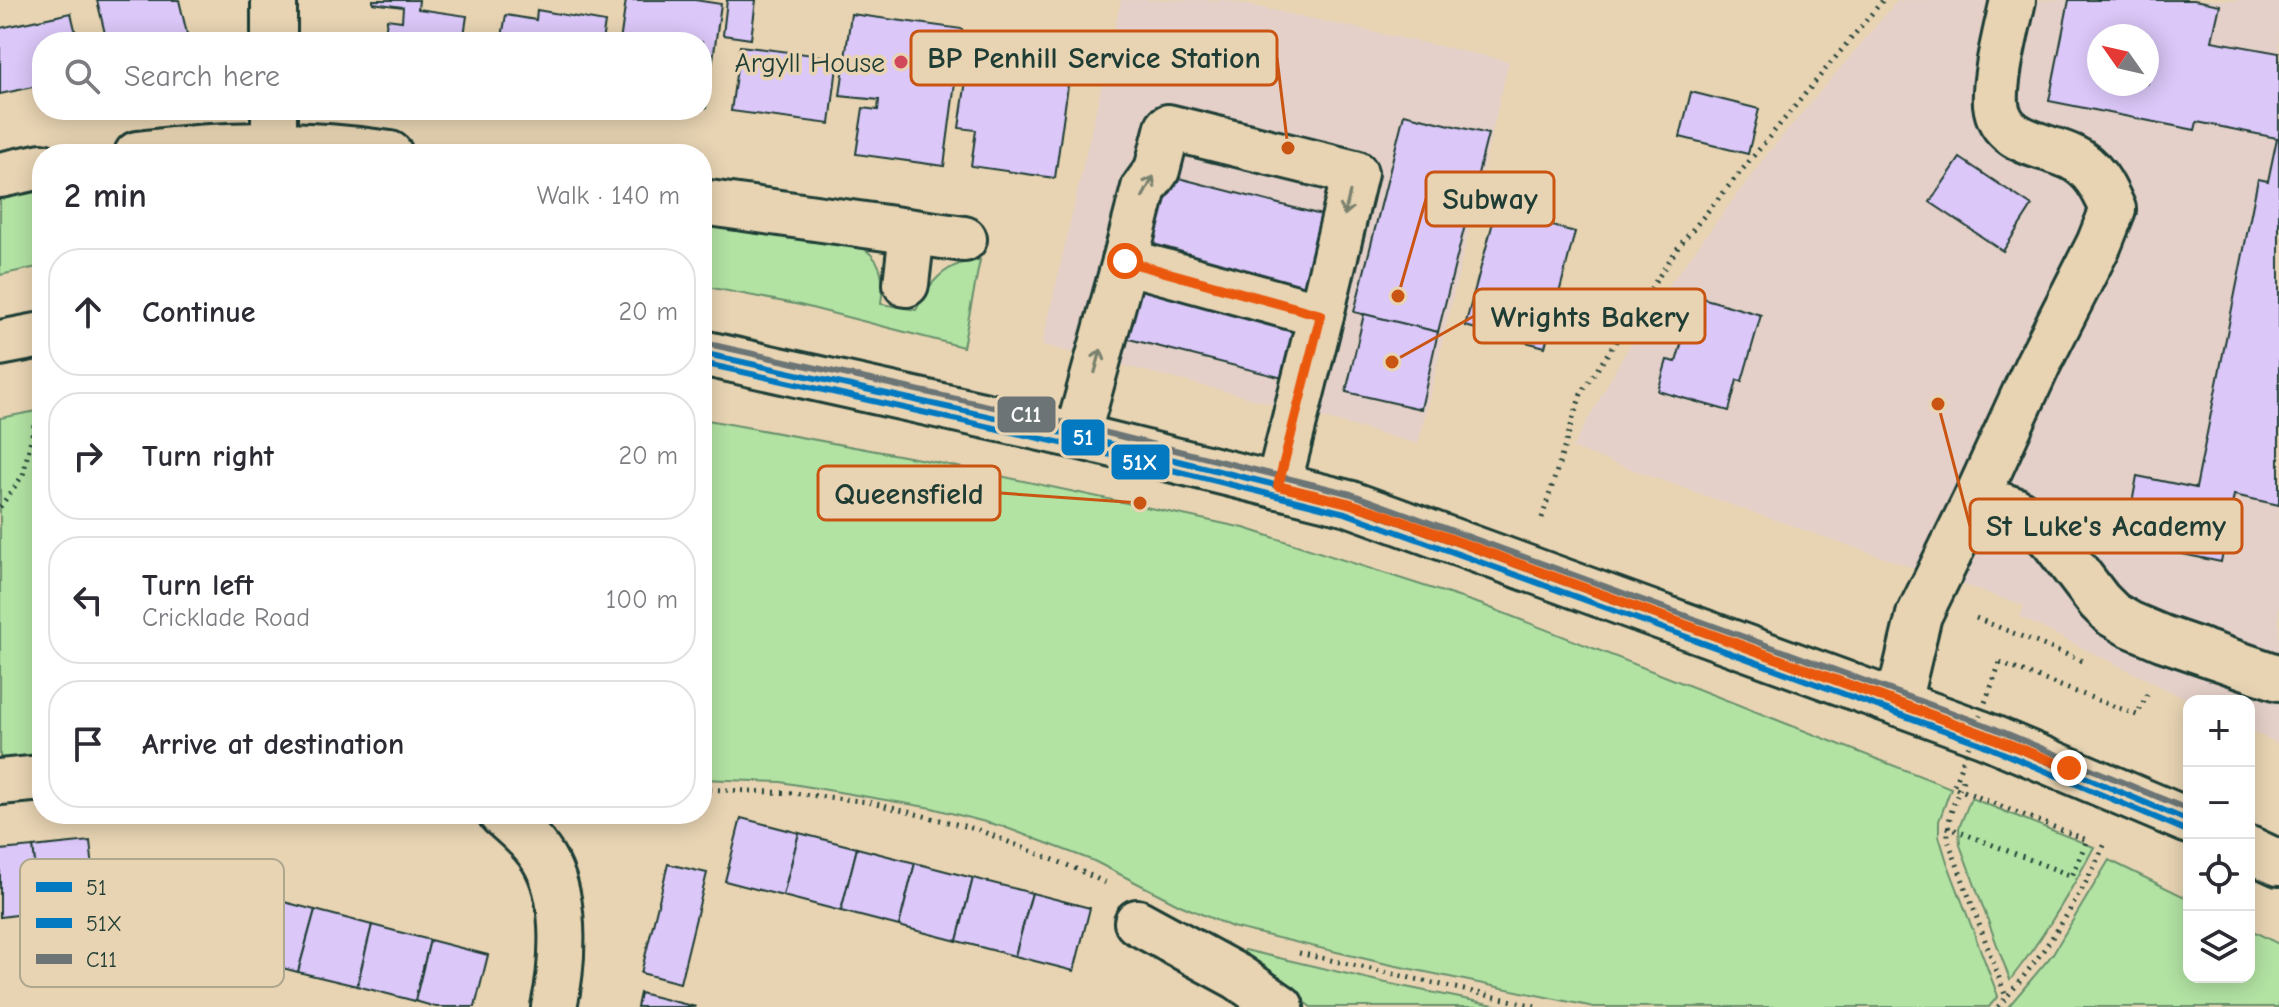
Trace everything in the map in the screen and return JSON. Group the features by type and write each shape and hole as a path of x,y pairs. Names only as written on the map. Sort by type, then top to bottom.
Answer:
{"main road":[{"path":"274,0 274,32"},
{"path":"1898,703 1919,615 2038,364 2099,244 2113,209 2100,180 2073,158 2021,139 2004,127 1996,107 1996,89 2013,0"},
{"path":"1077,436 1144,188 1157,170 1168,127 1355,173 1278,486"},
{"path":"223,144 274,136 326,144"},
{"path":"0,175 32,168"},
{"path":"712,203 964,239"},
{"path":"906,284 912,232"},
{"path":"1125,261 1321,315"},
{"path":"0,343 32,337"},
{"path":"712,355 1077,436 1348,503 1983,734 2183,818"},
{"path":"1977,497 2015,510 2037,524 2112,614 2162,638 2279,678"},
{"path":"0,782 32,779"},
{"path":"512,824 528,838 547,865 557,891 561,921 559,985 554,1007"},
{"path":"2255,852 2279,863"},
{"path":"1137,922 1238,977 1281,1007"}],"path":[{"path":"1527,567 1581,394 1679,246 1883,0"},
{"path":"0,507 23,475 32,435"},
{"path":"1947,827 2072,876 2087,840 1953,787 2000,663 2137,715 2150,688"},
{"path":"1983,734 1951,810 1948,840 2006,997"},
{"path":"712,789 794,793 868,802 976,829 1121,890 1137,922"},
{"path":"1998,1007 2044,950 2075,903 2127,793"},
{"path":"1294,952 1540,1007"}],"shaded area":[{"path":"1121,0 1225,0 1509,61 1418,444 1042,345"},
{"path":"1898,0 2279,0 2279,744 2255,733 2255,695 2183,695 2183,698 2020,617 2024,606 1572,448 1660,297 1768,153"}],"green space":[{"path":"32,186 32,268 0,275 0,191"},
{"path":"712,221 855,243 871,254 880,268 881,304 916,310 940,275 957,265 980,260 963,347 800,305 712,288"},
{"path":"32,412 32,758 0,759 0,418"},
{"path":"712,421 925,460 1244,528 1483,605 1951,788 1939,821 1939,836 1998,996 1989,1007 1594,1007 1387,964 1232,927 1180,905 1094,861 1004,827 932,808 781,782 712,779"},
{"path":"1971,798 2094,847 2055,915 2010,980 1960,845 1959,828"},
{"path":"2109,860 2183,896 2183,983 2255,983 2255,932 2279,944 2279,1007 2008,1007 2052,955"},
{"path":"1245,950 1504,1007 1311,1007 1240,957"}],"building":[{"path":"97,0 179,0 187,32 105,32"},
{"path":"373,0 419,0 418,9 467,16 465,32 385,32 387,19 402,21 403,7 373,3"},
{"path":"626,0 695,0 721,4 712,66 712,32 621,32"},
{"path":"727,0 756,0 751,39 723,35"},
{"path":"2069,0 2194,0 2220,5 2212,41 2279,53 2279,505 2234,495 2221,562 2125,542 2137,476 2196,488 2258,179 2268,181 2277,138 2197,122 2195,130 2049,101"},
{"path":"537,10 605,22 604,32 503,32 506,15 536,20"},
{"path":"71,13 76,32 32,32 32,87 0,94 0,28"},
{"name":"Argyll House","path":"851,14 962,29 944,166 856,154 863,108 878,110 879,100 840,96"},
{"path":"972,40 1019,47 1015,71 1069,78 1055,178 971,166 976,130 959,128"},
{"path":"740,46 838,58 830,124 731,111"},
{"path":"1691,92 1759,109 1748,154 1680,137"},
{"path":"1404,114 1488,134 1438,332 1354,312"},
{"path":"1960,158 2032,206 2003,251 1930,202"},
{"path":"1163,174 1329,217 1287,379 1121,337"},
{"path":"1496,211 1575,232 1545,347 1465,326"},
{"path":"1695,296 1761,315 1742,381 1737,380 1729,411 1658,391 1667,360 1676,362"},
{"path":"1364,314 1438,332 1421,409 1346,392"},
{"path":"741,818 799,833 783,896 725,881"},
{"path":"799,833 857,848 841,911 783,896"},
{"path":"90,841 92,859 34,859 33,847"},
{"path":"33,847 34,859 20,859 20,915 0,917 0,850"},
{"path":"857,848 915,863 899,926 841,911"},
{"path":"915,863 973,878 957,941 899,926"},
{"path":"668,864 707,873 680,983 641,973"},
{"path":"973,878 1032,893 1015,956 957,941"},
{"path":"1032,893 1090,908 1074,971 1015,956"},
{"path":"284,902 315,910 298,972 284,968"},
{"path":"315,910 372,925 357,986 298,972"},
{"path":"372,925 430,940 415,1001 357,986"},
{"path":"430,940 488,955 475,1007 436,1007 415,1001"},
{"path":"640,993 696,1007 637,1007"}],"transit line":[{"name":"C11","path":"712,345 1079,426 1351,494 1986,725 2183,807"},
{"name":"51","path":"712,355 1077,436 1348,503 1983,734 2183,818"},
{"name":"51X","path":"712,365 1075,446 1345,513 1979,743 2183,829"}],"place":[{"name":"Argyll House","path":"901,62"},
{"name":"BP Penhill Service Station","path":"1288,148"},
{"name":"Subway","path":"1398,296"},
{"name":"Wrights Bakery","path":"1392,362"},
{"name":"St Luke's Academy","path":"1938,404"},
{"name":"Queensfield","path":"1140,503"}],"route":[{"path":"1125,261 1321,315 1278,486 1380,513 2069,768"}]}
